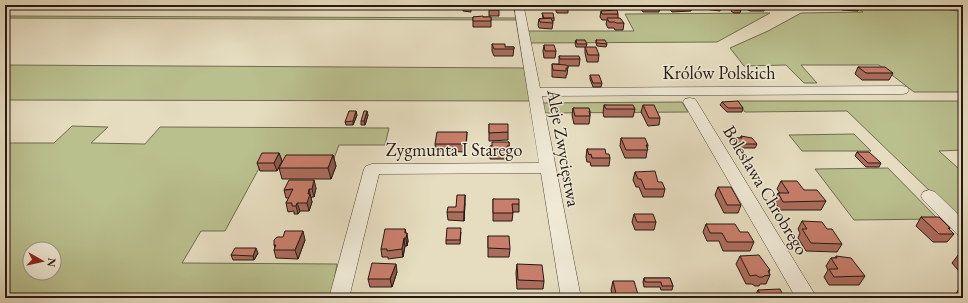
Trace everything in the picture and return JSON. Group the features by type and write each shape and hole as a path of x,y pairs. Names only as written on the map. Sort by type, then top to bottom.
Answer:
{"street":[{"path":"519,5 608,5"},
{"name":"Aleje Zwycięstwa","path":"519,5 571,298"},
{"name":"Królów Polskich","path":"534,92 903,90"},
{"name":"Bolesława Chrobrego","path":"690,102 807,298"},
{"name":"Zygmunta I Starego","path":"339,298 372,169 549,168"},
{"path":"929,196 963,229"}],"green space":[{"path":"853,5 924,5 963,12 963,92 914,92 879,65 801,65 817,83 804,83 786,65 744,66 730,48 768,31 801,13 863,12"},
{"path":"770,13 717,42 529,43 527,31 634,31 625,14"},
{"path":"5,16 517,18 518,20 5,18"},
{"path":"5,65 526,68 532,101 5,100"},
{"path":"737,101 963,101 963,150 939,151 958,168 963,168 963,223 847,111 745,112"},
{"path":"682,102 688,112 545,113 541,103"},
{"path":"72,126 108,127 91,143 145,144 160,127 389,128 385,145 339,145 333,161 263,161 225,231 201,231 182,263 337,264 331,298 5,298 5,143 54,143"},
{"path":"854,134 871,151 802,151 789,135"},
{"path":"888,168 938,219 854,220 815,169"},
{"path":"348,293 559,295 560,298 347,298"}],"building":[{"path":"464,5 471,5 471,8 463,8"},
{"path":"489,5 499,5 499,10 489,10"},
{"path":"557,5 568,5 568,7 557,7"},
{"path":"643,5 659,5 660,6 644,6"},
{"path":"841,5 854,5 859,8 844,7"},
{"path":"732,8 738,8 741,10 735,10"},
{"path":"617,10 618,14 602,14 601,11"},
{"path":"542,13 553,13 554,18 544,18"},
{"path":"473,17 491,17 491,21 473,21"},
{"path":"551,18 553,23 540,22 539,19"},
{"path":"607,18 620,18 624,23 609,22"},
{"path":"576,40 585,40 587,44 577,44"},
{"path":"596,40 605,40 607,44 597,43"},
{"path":"492,44 505,44 505,47 514,47 514,49 494,49"},
{"path":"544,45 554,45 556,51 545,51"},
{"path":"585,47 596,47 599,55 588,55"},
{"path":"559,56 579,56 580,59 560,59"},
{"path":"552,64 566,65 568,68 566,68 566,71 553,70"},
{"path":"858,67 885,67 893,73 866,73"},
{"path":"590,75 599,75 602,83 593,83"},
{"path":"738,101 743,108 728,108 722,102"},
{"path":"604,105 633,105 635,109 606,109"},
{"path":"643,105 654,105 660,118 649,118"},
{"path":"573,108 589,108 590,116 575,116"},
{"path":"349,111 356,111 353,121 345,122"},
{"path":"364,111 367,111 364,121 361,121"},
{"path":"489,124 508,124 508,132 489,133"},
{"path":"437,132 467,132 466,144 435,144"},
{"path":"741,136 752,138 757,144 740,144 735,138 742,138"},
{"path":"621,138 645,138 648,145 646,145 648,150 626,150"},
{"path":"492,142 509,142 507,151 490,151"},
{"path":"587,149 605,149 606,154 609,154 610,158 592,158"},
{"path":"857,152 869,152 881,163 868,163"},
{"path":"262,153 279,153 274,163 257,163"},
{"path":"286,155 333,155 328,168 279,168"},
{"path":"655,171 658,182 662,182 665,189 645,189 641,179 638,179 635,172"},
{"path":"289,180 314,180 312,189 309,189 308,194 310,194 307,203 297,203 296,206 292,206 292,203 286,203 293,189 284,190"},
{"path":"781,181 797,181 804,190 817,190 826,201 783,202 778,193 789,193"},
{"path":"718,187 731,187 741,205 727,205"},
{"path":"457,195 465,195 464,212 447,212 448,207 456,207"},
{"path":"493,199 519,199 519,204 512,204 513,213 493,213"},
{"path":"634,214 653,214 656,222 637,222"},
{"path":"921,217 939,217 954,234 939,234"},
{"path":"802,221 822,222 827,229 832,229 842,244 811,243 802,229 807,229"},
{"path":"706,224 735,224 740,232 748,232 754,242 727,242 722,233 710,233"},
{"path":"447,228 461,228 460,240 446,240"},
{"path":"385,229 405,229 405,233 407,233 406,238 404,238 402,249 387,251 387,249 381,249"},
{"path":"285,231 303,231 295,250 274,250 276,245 274,245 274,240 277,237 283,237"},
{"path":"488,236 509,236 510,249 488,248"},
{"path":"235,248 256,248 253,256 231,255"},
{"path":"759,255 770,270 768,271 770,275 763,277 756,275 750,276 740,256"},
{"path":"836,256 851,258 865,276 834,277 829,269 838,269 831,258 837,258"},
{"path":"372,263 396,264 390,279 368,279"},
{"path":"517,264 542,265 544,281 518,280"},
{"path":"644,278 670,278 673,286 662,286 661,282 645,282"},
{"path":"613,281 634,281 639,298 617,298"},
{"path":"780,289 784,297 781,297 782,298 762,298 758,290"}]}
